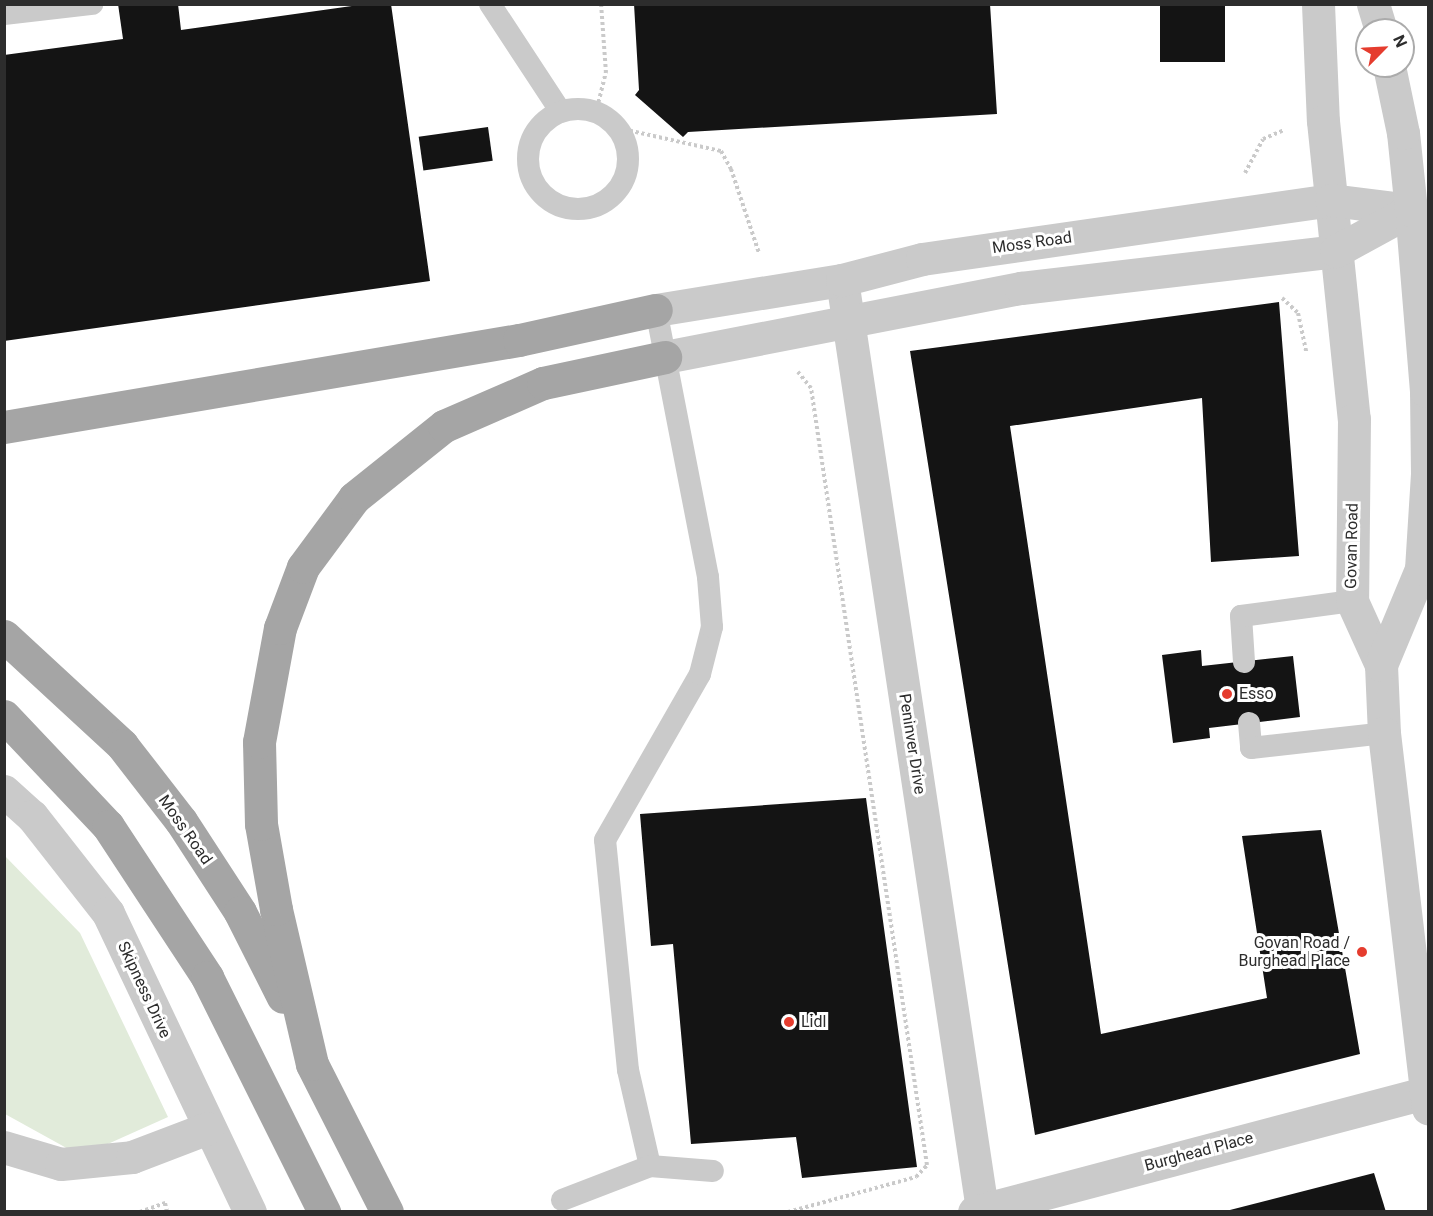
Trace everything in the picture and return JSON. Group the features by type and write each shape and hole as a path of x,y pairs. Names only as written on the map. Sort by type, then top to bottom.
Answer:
{"main road":[{"path":"4,427 519,340 656,310"},
{"path":"387,1212 312,1064 276,909 261,824 259,742 280,628 303,567 354,498 444,426 543,383 665,357"},
{"name":"Moss Road","path":"4,636 122,745 182,821 245,921 312,1064"},
{"path":"4,716 108,826 207,977 324,1212"}],"street":[{"name":"Govan Road","path":"1318,4 1323,121 1353,419 1352,601 1381,665 1384,733 1427,1100"},
{"path":"1381,665 1421,569 1427,473 1420,209 1392,78"},
{"name":"Moss Road","path":"656,310 842,280 922,259 1331,200 1420,209"},
{"path":"665,357 1021,288 1336,251 1420,209"},
{"name":"Peninver Drive","path":"842,280 978,1210"},
{"name":"Skipness Drive","path":"4,791 32,816 108,913 208,1128 250,1212"},
{"name":"Burghead Place","path":"978,1210 1427,1100"},
{"path":"4,1147 62,1164 132,1157 208,1128"}],"lane":[{"path":"4,14 92,4"},
{"path":"490,4 561,112"},
{"path":"596,111 618,128 628,150 622,185 596,207 561,207 546,199 528,168 534,134 545,120 561,112 596,111"},
{"path":"650,1166 628,1070 605,840 700,674 712,627 708,577 656,310"},
{"path":"1244,662 1241,616 1352,601"},
{"path":"1249,723 1251,748 1384,733"},
{"path":"562,1200 650,1166 713,1171"}],"path":[{"path":"596,111 606,73 600,4"},
{"path":"618,128 721,151 731,169 771,291"},
{"path":"788,1212 916,1177 927,1165 811,388"},
{"path":"140,1212 165,1203 167,1212"}],"green space":[{"path":"4,855 80,933 168,1117 81,1156 5,1114"}],"building":[{"path":"118,4 178,4 181,30 366,4 391,4 430,281 4,341 4,55 123,39"},
{"path":"634,4 990,4 997,114 688,132 683,137 635,95 639,90"},
{"path":"1160,4 1225,4 1225,62 1160,62"},
{"path":"488,127 493,161 423,170 419,137"},
{"path":"1279,302 1299,556 1211,562 1202,398 1010,426 1101,1034 1267,998 1242,836 1321,830 1360,1054 1035,1135 910,351"},
{"path":"1201,650 1202,666 1293,656 1300,717 1209,728 1210,738 1173,743 1162,655"},
{"name":"Lidl","path":"866,798 917,1167 802,1178 796,1137 691,1144 673,944 651,946 640,814"},
{"path":"1374,1173 1386,1212 1226,1212 1226,1211"}],"place":[{"name":"Esso","path":"1227,694"},
{"name":"Govan Road / Burghead Place","path":"1362,952"},
{"name":"Lidl","path":"789,1022"}]}
